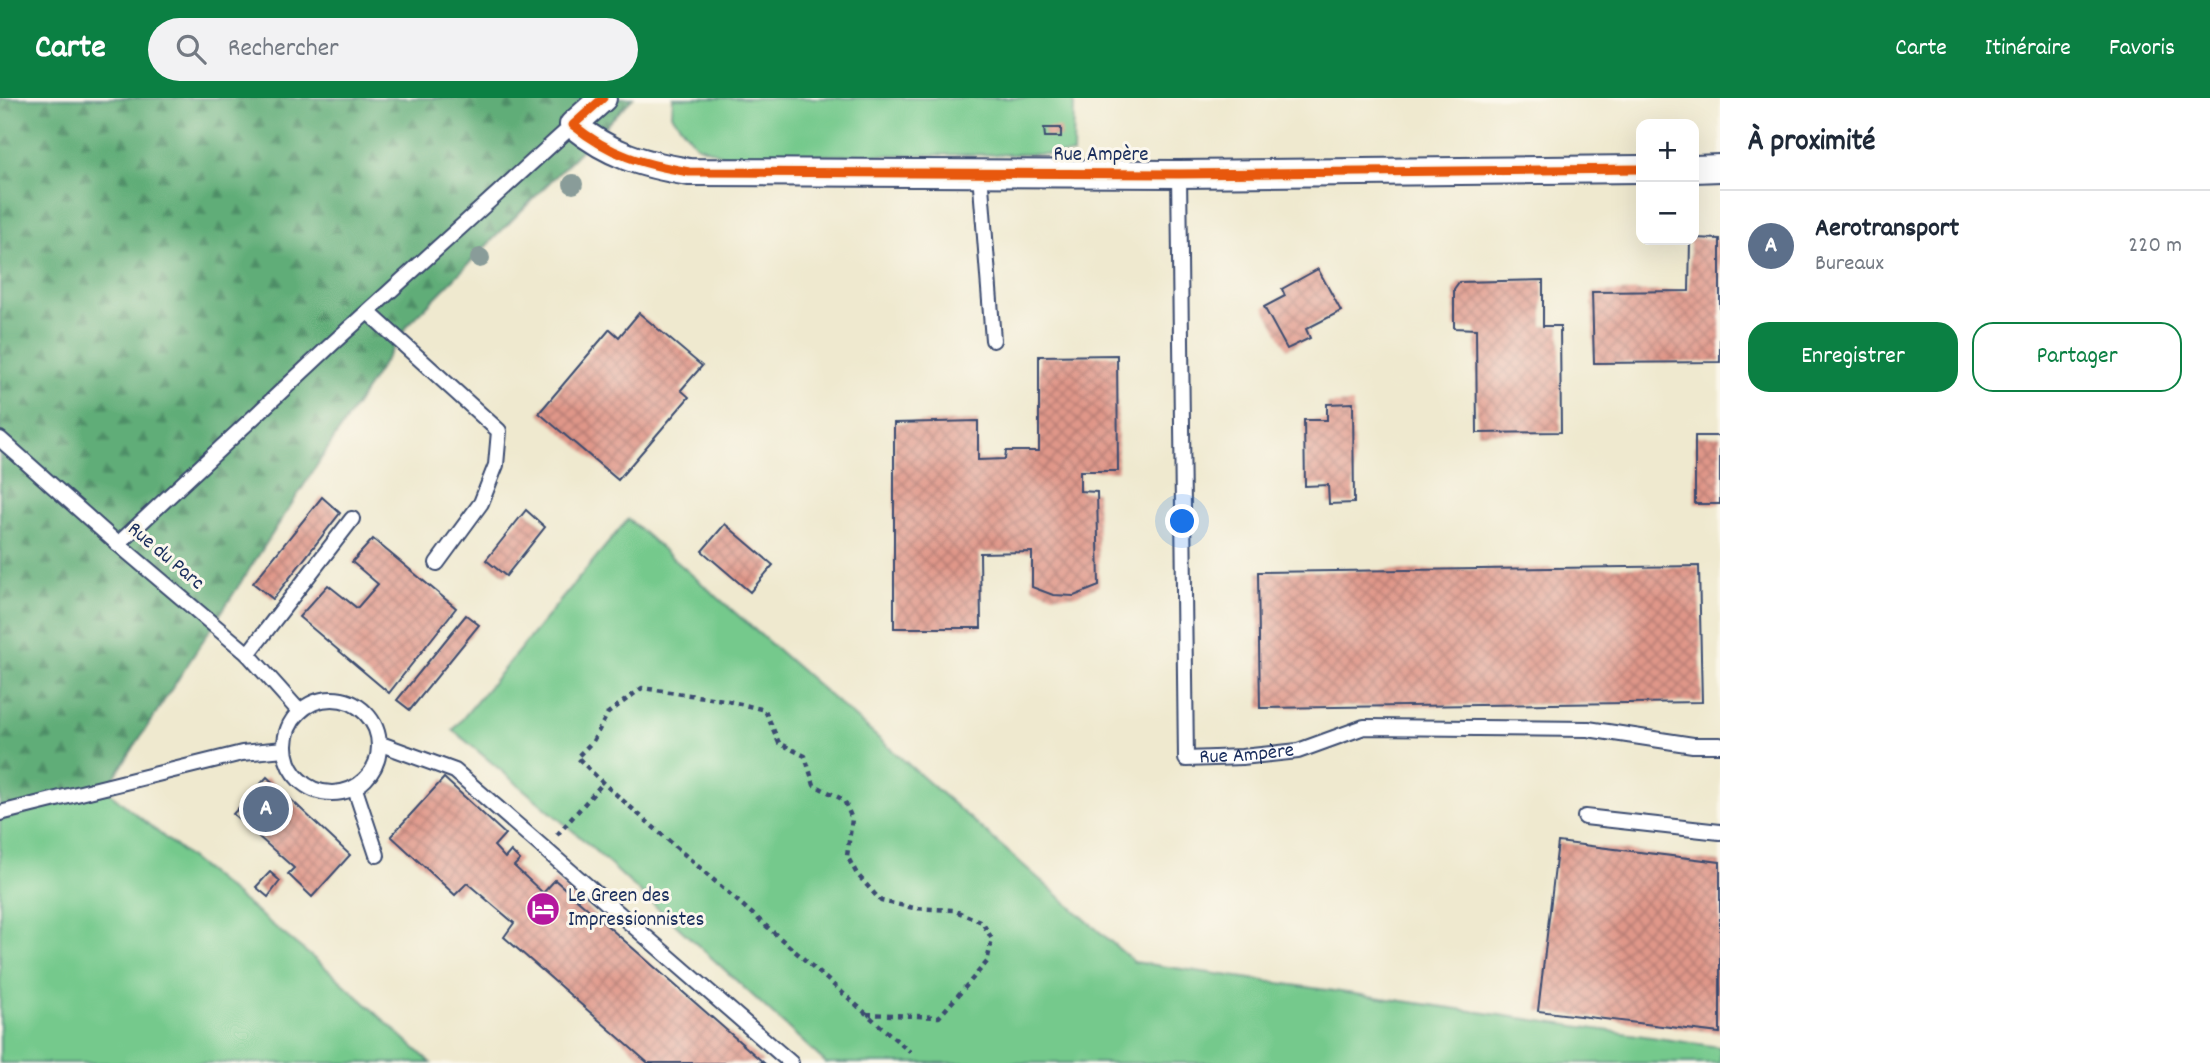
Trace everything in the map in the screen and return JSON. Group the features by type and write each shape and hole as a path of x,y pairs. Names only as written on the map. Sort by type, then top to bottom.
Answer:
{"street":[{"path":"573,125 603,98"},
{"name":"Rue Ampère","path":"573,125 609,150 651,166 689,173 1179,174 1636,169"},
{"path":"1699,169 1720,169"}],"lane":[{"path":"118,544 573,125"},
{"path":"980,173 993,340"},
{"name":"Rue Ampère","path":"1179,174 1186,759 1298,751 1364,727 1588,729 1693,744 1720,745"},
{"path":"368,312 499,431 496,465 481,503 437,563"},
{"name":"Rue du Parc","path":"0,439 248,654 299,711"},
{"path":"248,654 352,519"},
{"path":"324,698 351,701 372,718 381,744 374,770 355,789 331,794 309,788 291,771 284,749 288,728 299,711 324,698"},
{"path":"381,744 455,771 791,1063"},
{"path":"0,813 242,753 284,749"},
{"path":"355,789 377,855"},
{"path":"1585,817 1720,832"}],"path":[{"path":"867,1014 939,1017 987,962 992,939 982,922 953,910 914,908 881,901 857,874 847,856 852,819 844,800 814,785 805,756 779,743 765,710 724,700 642,688 608,713 593,741 577,757 603,783 910,1052"},
{"path":"545,849 603,783"}],"green space":[{"path":"0,98 633,98 408,325 106,790 0,820"},
{"path":"673,98 1074,98 1073,154 725,156 696,145 672,115"},
{"path":"628,519 1134,962 1720,1047 1720,1063 826,1063 579,836 453,730"},
{"path":"106,790 333,974 431,1063 0,1063 0,820"}],"building":[{"path":"1044,128 1061,128 1061,137 1045,137"},
{"path":"1699,238 1720,239 1720,362 1594,363 1592,292 1689,291 1690,245 1699,245"},
{"path":"1318,269 1341,311 1306,329 1310,338 1287,349 1264,307 1285,296 1282,289"},
{"path":"1543,280 1543,326 1560,326 1561,432 1477,433 1476,329 1454,328 1454,289 1459,282"},
{"path":"639,313 702,366 681,390 689,397 618,480 539,413 610,329 619,337"},
{"path":"1117,355 1118,471 1080,471 1080,491 1097,492 1099,586 1074,596 1053,595 1032,587 1032,552 980,553 981,628 894,628 894,423 978,421 978,460 1005,459 1006,451 1039,451 1039,356"},
{"path":"1353,403 1354,503 1329,504 1328,485 1305,486 1304,420 1327,420 1327,404"},
{"path":"1695,436 1720,436 1720,504 1695,504"},
{"path":"322,497 340,513 273,599 253,583"},
{"path":"526,510 545,527 506,576 486,560"},
{"path":"725,524 773,565 750,592 702,551"},
{"path":"373,539 456,608 389,693 299,617 328,585 357,608 378,584 352,562"},
{"path":"1699,566 1702,702 1260,708 1258,572"},
{"path":"466,615 479,625 410,710 397,700"},
{"path":"267,777 350,855 312,897 288,874 294,868 233,814"},
{"name":"Le Green des Impressionnistes","path":"444,778 505,834 494,846 505,858 511,851 520,860 514,866 543,893 555,880 764,1063 648,1063 504,937 514,923 467,883 455,895 391,836"},
{"path":"1558,842 1720,862 1720,1033 1538,1011"},
{"path":"270,872 280,881 268,897 256,887"}],"cycle path":[{"path":"603,98 573,125 600,144 627,157 689,172 1179,174 1636,169"}],"place":[{"name":"Aerotransport","path":"266,809"},
{"name":"Le Green des Impressionnistes","path":"543,909"}]}
